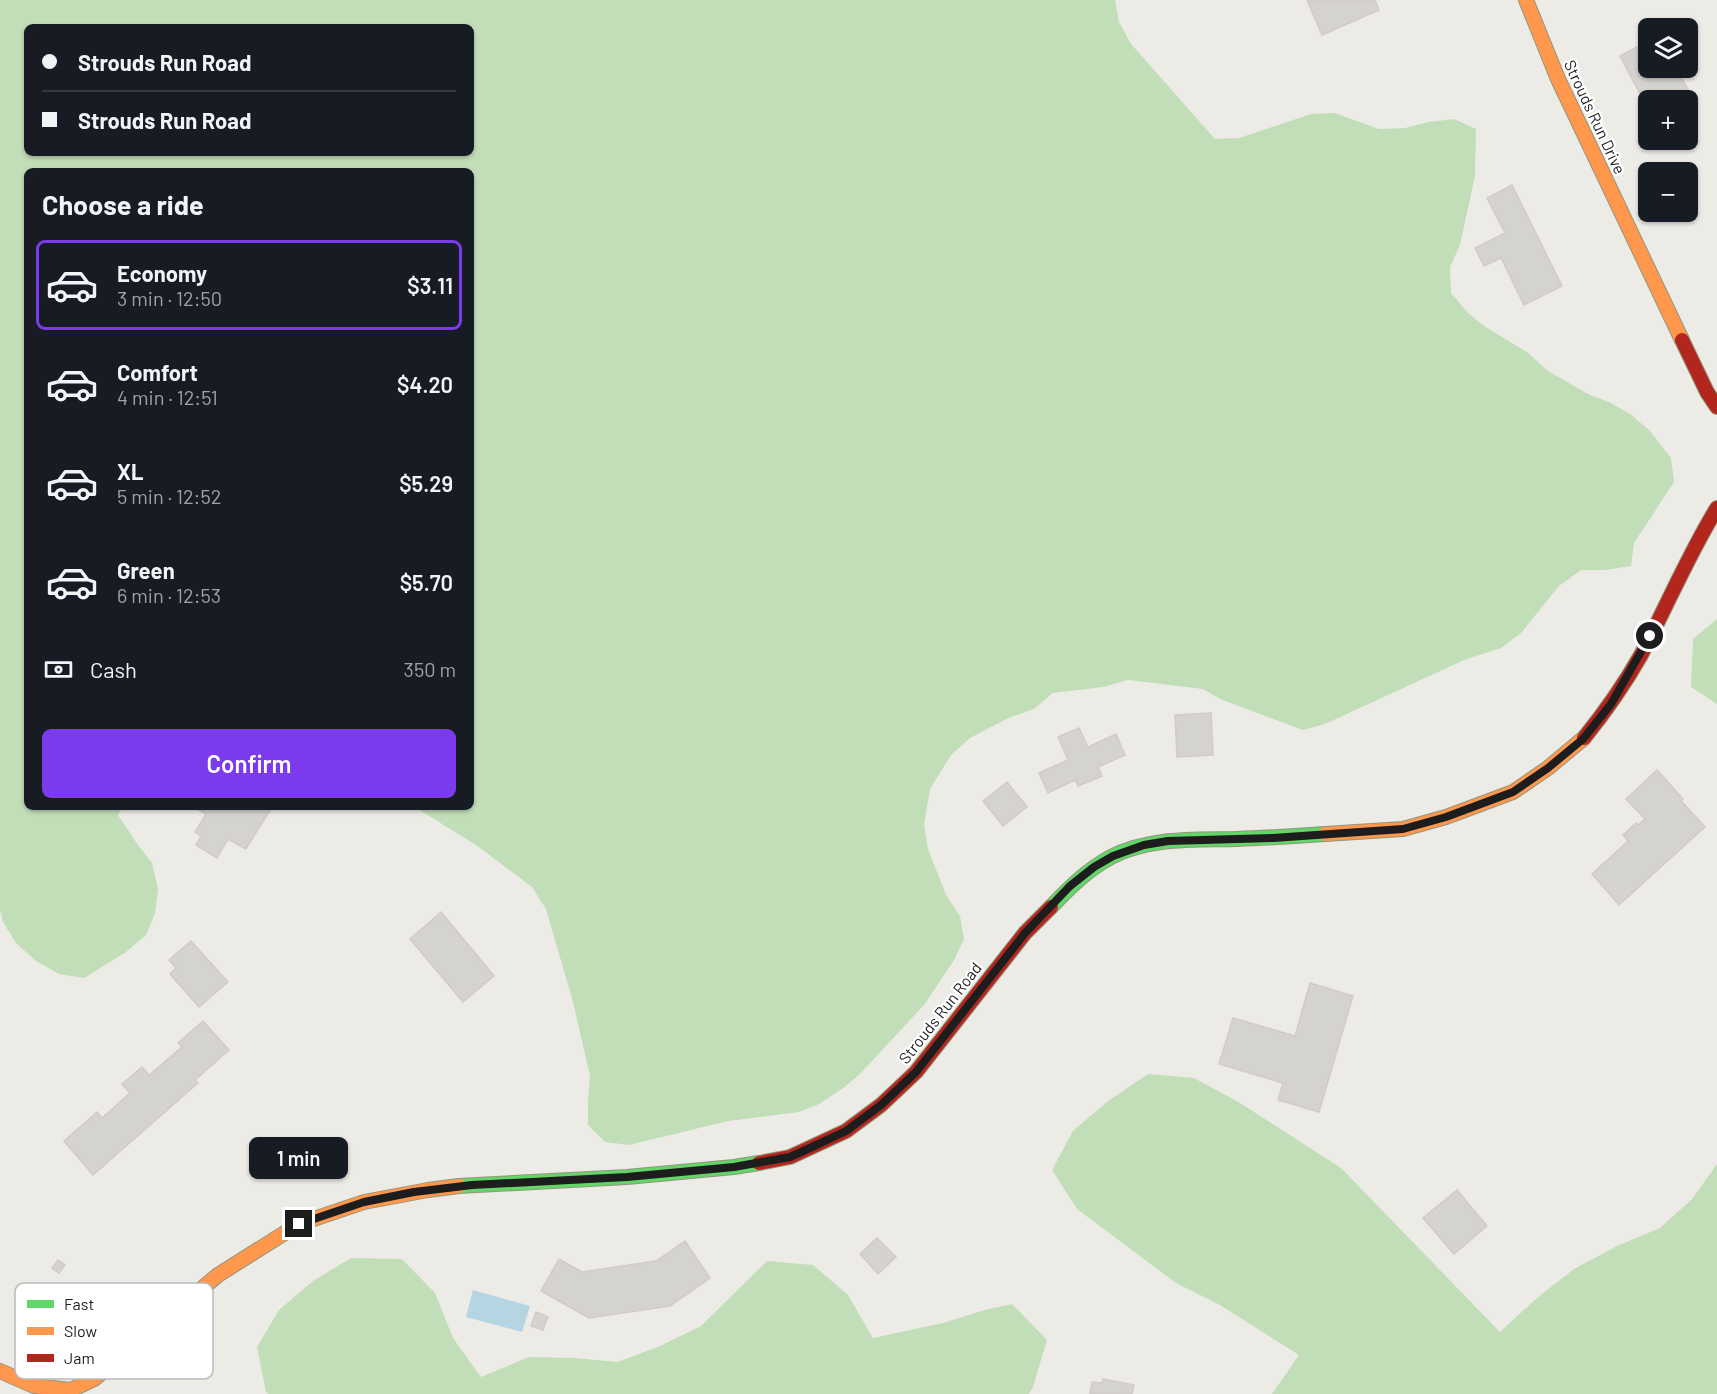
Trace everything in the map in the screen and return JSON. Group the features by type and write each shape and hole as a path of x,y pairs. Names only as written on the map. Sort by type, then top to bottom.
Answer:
{"street":[{"name":"Strouds Run Drive","path":"1526,0 1558,79 1707,392 1717,407"},
{"name":"Strouds Run Road","path":"208,1283 260,1247 299,1224 364,1202 401,1194 472,1185 627,1177 734,1167 790,1157 846,1131 881,1105 916,1072 1025,933 1070,886 1094,867 1113,856 1144,845 1168,841 1273,838 1403,829 1446,817 1513,792 1548,768 1583,739 1611,704 1640,656 1704,529 1717,508"},
{"name":"Strouds Run Road","path":"0,1371 15,1378"},
{"name":"Strouds Run Road","path":"18,1379 34,1386 71,1390 94,1379"}],"green space":[{"path":"0,0 1115,0 1119,22 1131,44 1215,139 1239,138 1311,114 1335,113 1379,129 1405,128 1454,119 1476,129 1475,176 1460,245 1450,267 1451,293 1467,312 1484,326 1527,352 1548,371 1630,414 1650,431 1671,458 1674,482 1634,543 1631,566 1605,570 1581,570 1559,586 1521,633 1501,648 1464,660 1325,724 1303,730 1220,699 1203,689 1128,680 1103,687 1053,693 1034,709 1011,717 970,738 951,755 930,789 924,825 928,849 946,895 960,916 964,939 954,960 924,1005 859,1075 819,1104 799,1112 728,1121 629,1145 605,1142 588,1125 590,1076 573,1002 546,909 532,887 476,845 418,810 474,810 474,168 24,168 24,810 121,810 118,815 152,863 158,889 155,913 146,935 126,952 84,978 59,974 36,961 16,943 3,922 0,910"},
{"path":"1717,619 1717,704 1691,687 1693,639"},
{"path":"1148,1074 1194,1078 1240,1103 1341,1168 1500,1332 1537,1298 1574,1269 1617,1246 1660,1228 1692,1199 1717,1164 1717,1394 1272,1394 1299,1355 1220,1305 1176,1283 1077,1209 1052,1170 1073,1131 1108,1101"},
{"path":"351,1258 402,1259 435,1293 453,1338 481,1377 529,1357 618,1362 660,1346 701,1326 767,1261 813,1265 848,1295 873,1338 943,1323 1012,1304 1047,1340 1029,1394 269,1394 266,1392 257,1347 279,1310 313,1281"}],"water":[{"path":"473,1290 530,1306 522,1332 466,1317"}],"building":[{"path":"1307,0 1375,0 1379,10 1322,35"},
{"path":"1638,46 1638,78 1682,78 1688,90 1638,90 1620,56"},
{"path":"1512,185 1562,286 1524,305 1501,258 1484,266 1475,248 1505,233 1487,198"},
{"path":"1211,713 1213,755 1177,757 1175,715"},
{"path":"1079,728 1088,747 1116,734 1125,755 1098,767 1102,776 1078,786 1075,780 1048,793 1039,773 1068,760 1058,737"},
{"path":"1657,770 1705,827 1619,905 1592,874 1628,841 1623,835 1636,823 1638,825 1645,819 1626,799"},
{"path":"1007,782 1027,807 1003,826 983,801"},
{"path":"199,810 270,810 246,849 228,839 217,858 196,845 201,836 195,832 206,814"},
{"path":"441,912 494,976 463,1002 410,939"},
{"path":"191,941 228,982 199,1007 170,974 176,968 169,960"},
{"path":"1310,983 1353,996 1319,1112 1278,1100 1283,1083 1219,1064 1233,1018 1295,1036"},
{"path":"203,1021 229,1050 195,1080 198,1083 93,1175 64,1141 97,1112 102,1118 130,1093 122,1084 142,1067 149,1075 182,1047 178,1043"},
{"path":"1457,1190 1487,1226 1454,1254 1423,1218"},
{"path":"877,1238 896,1257 878,1274 860,1254"},
{"path":"685,1241 710,1278 670,1306 589,1318 541,1291 559,1259 582,1272 656,1261"},
{"path":"58,1260 65,1265 59,1273 52,1268"},
{"path":"536,1312 548,1317 543,1330 531,1326"},
{"path":"1103,1379 1134,1385 1132,1394 1090,1394 1092,1382 1102,1383"}],"traffic: fast":[{"path":"1051,907 1094,868 1111,857 1141,846 1172,841 1325,834"},
{"path":"459,1186 627,1177 759,1163"}],"traffic: slow":[{"path":"1526,0 1558,79 1682,340"},
{"path":"1325,834 1403,829 1446,817 1513,792 1548,768 1584,738"},
{"path":"208,1283 299,1224 364,1202 459,1186"},
{"path":"0,1371 15,1378"},
{"path":"18,1379 34,1386 71,1390 94,1379"}],"traffic: jam":[{"path":"1682,340 1707,392 1717,407"},
{"path":"1584,738 1614,698 1641,655 1687,562 1717,508"},
{"path":"759,1163 790,1157 846,1131 881,1105 916,1072 1025,933 1051,907"}],"route":[{"path":"299,1224 364,1202 414,1192 472,1185 627,1177 734,1167 790,1157 846,1131 881,1105 916,1072 1025,933 1070,886 1094,867 1113,856 1144,845 1168,841 1273,838 1403,829 1446,817 1513,792 1548,768 1583,739 1611,704 1650,636"}]}
